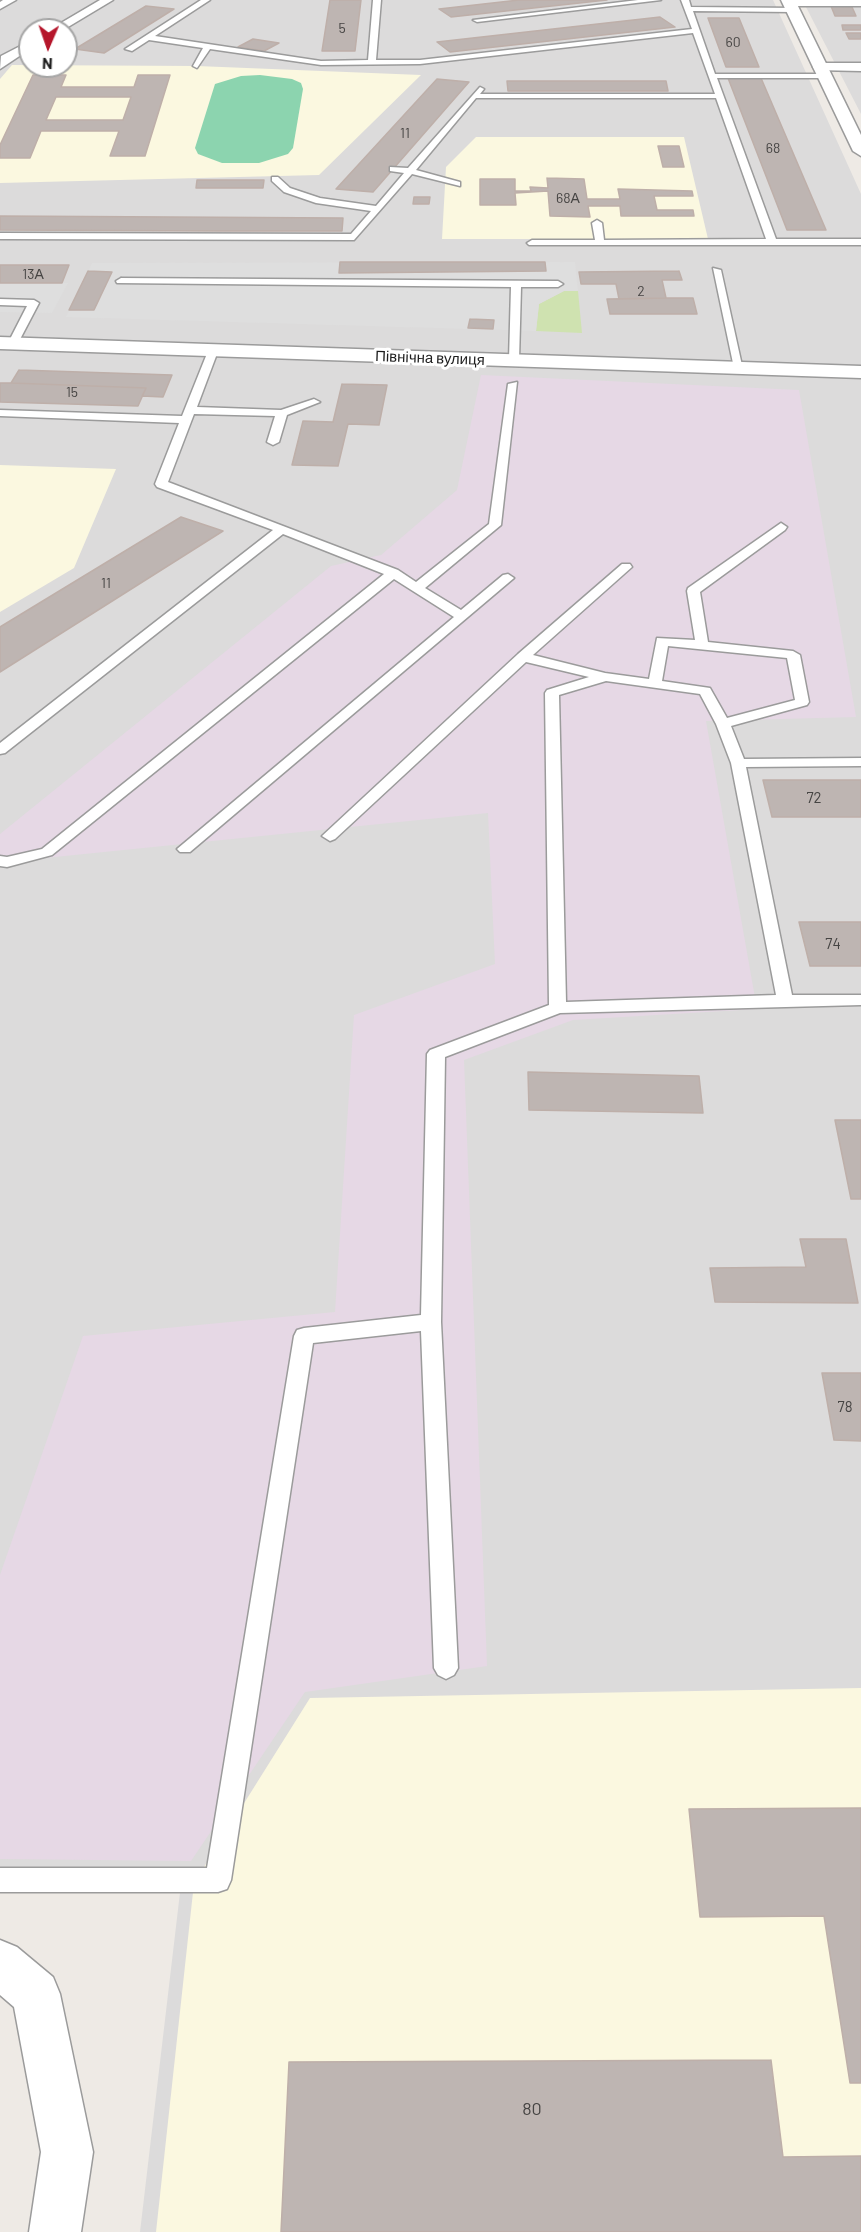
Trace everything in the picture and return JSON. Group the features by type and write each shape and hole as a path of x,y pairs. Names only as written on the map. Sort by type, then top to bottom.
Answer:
{"street":[{"path":"0,6 11,0"},
{"path":"76,18 108,0"},
{"path":"861,2 790,4 861,151"},
{"path":"0,65 5,58 18,51"},
{"path":"822,71 861,67"},
{"name":"Північна вулиця","path":"6,343 861,372"},
{"path":"0,1964 36,1994 67,2152 55,2232"}],"lane":[{"path":"129,49 206,0"},
{"path":"372,63 377,0"},
{"path":"477,20 657,0"},
{"path":"686,0 718,96 772,242"},
{"path":"688,9 790,4"},
{"path":"147,37 321,63 372,63 420,62 695,31"},
{"path":"197,66 207,47"},
{"path":"711,76 822,71"},
{"path":"0,236 354,237 477,92 718,96"},
{"path":"393,169 410,171 457,184"},
{"path":"275,179 287,190 319,201 378,209"},
{"path":"597,223 600,243"},
{"path":"532,243 861,242"},
{"path":"716,270 739,368"},
{"path":"121,281 558,284"},
{"path":"514,360 516,284"},
{"path":"0,302 34,303 6,343"},
{"path":"213,351 161,484 393,573 461,616"},
{"path":"417,588 495,525 513,384"},
{"path":"0,413 188,415 282,413 314,402"},
{"path":"273,442 282,413"},
{"path":"702,645 693,591 781,527"},
{"path":"0,750 282,529"},
{"path":"330,836 523,657 626,567"},
{"path":"0,861 7,862 46,852 393,573"},
{"path":"185,849 508,578"},
{"path":"655,684 662,641 794,655 802,702 723,724"},
{"path":"523,657 605,677 705,691 723,724 738,763 785,1000"},
{"path":"558,1008 552,693 605,677"},
{"path":"738,763 861,762"},
{"path":"446,1668 431,1322 436,1054 558,1008 785,1000 861,1000"},
{"path":"0,1880 218,1880 304,1336 431,1322"}],"shaded area":[{"path":"0,0 773,0 861,194 861,2232 140,2232 181,1884 0,1883"},
{"path":"802,0 861,0 861,114 807,9"},
{"path":"12,65 18,65 18,78 78,78 78,65 197,66 421,75 319,175 0,183 0,79"},
{"path":"476,137 684,137 708,239 442,239 446,167"},
{"path":"575,262 578,291 564,291 539,304 536,331 66,317 92,263"},
{"path":"0,283 68,283 52,313 0,312"},
{"path":"481,375 799,390 856,717 706,721 757,1009 573,1020 464,1060 487,1666 305,1692 191,1861 0,1859 0,1575 83,1336 335,1312 354,1015 495,964 488,813 35,859 0,855 0,834 331,566 381,555 457,490"},
{"path":"0,465 116,469 74,568 0,612"},
{"path":"861,1688 861,2232 156,2232 194,1883 310,1698"}],"green space":[{"path":"260,75 292,79 301,83 303,89 293,148 288,154 259,163 222,163 198,154 195,148 215,84 241,76"},
{"path":"564,291 578,291 582,333 536,331 539,304"}],"building":[{"path":"330,0 361,0 355,51 322,51"},
{"path":"519,0 607,0 451,17 439,9"},
{"path":"146,6 174,9 104,53 78,49 78,47"},
{"path":"831,6 852,7 856,16 835,16"},
{"path":"660,17 675,27 450,52 437,42"},
{"path":"708,18 739,18 759,67 726,67"},
{"path":"842,25 861,25 861,30 843,30"},
{"path":"846,33 861,33 861,39 849,39"},
{"path":"253,39 279,43 264,51 238,47"},
{"path":"138,75 170,75 145,156 110,156 119,131 41,131 30,158 0,158 0,145 32,78 65,78 61,87 134,87","holes":["56,97 131,97 123,120 46,120"]},
{"path":"728,78 761,78 826,230 787,230"},
{"path":"437,79 469,82 373,192 336,189"},
{"path":"507,81 666,81 668,91 508,91"},
{"path":"658,146 679,146 684,167 663,167"},
{"path":"547,178 584,179 587,199 620,199 618,189 692,191 693,196 654,196 657,210 693,210 694,216 621,216 620,206 588,206 590,217 550,216 548,191 515,193 516,205 480,205 480,179 515,179 515,191 531,191 530,187 548,188"},
{"path":"197,180 264,180 263,188 196,188"},
{"path":"414,197 430,197 429,204 413,204"},
{"path":"0,216 343,218 342,231 0,230"},
{"path":"340,262 545,262 546,271 339,273"},
{"path":"0,265 69,265 62,283 0,283"},
{"path":"88,271 112,272 94,310 69,310"},
{"path":"679,271 682,280 662,280 666,298 619,299 616,284 581,284 579,272"},
{"path":"693,298 697,314 610,314 607,299"},
{"path":"470,319 494,320 493,329 468,328"},
{"path":"19,370 172,375 163,397 142,396 146,388 11,383"},
{"path":"0,383 146,388 138,406 0,402"},
{"path":"342,384 387,385 379,425 348,424 338,466 292,465 303,421 333,422"},
{"path":"181,517 223,531 0,672 0,627"},
{"path":"763,780 861,780 861,817 772,817"},
{"path":"799,922 861,922 861,966 810,966"},
{"path":"528,1072 699,1076 703,1113 529,1110"},
{"path":"835,1120 861,1120 861,1199 851,1199"},
{"path":"800,1239 846,1239 858,1303 715,1302 710,1268 806,1267"},
{"path":"822,1373 861,1373 861,1441 834,1440"},
{"path":"861,1808 861,2083 850,2083 824,1916 700,1917 689,1809"},
{"path":"771,2060 783,2157 861,2156 861,2232 281,2232 289,2062"}]}
